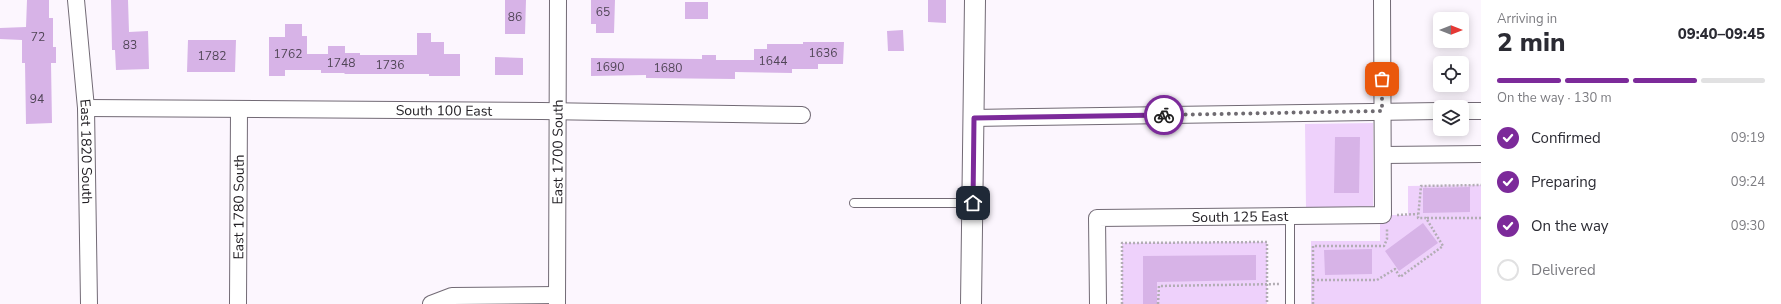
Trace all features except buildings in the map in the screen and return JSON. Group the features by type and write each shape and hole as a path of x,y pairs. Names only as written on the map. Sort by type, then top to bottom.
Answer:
{"street":[{"name":"East 1820 South","path":"76,0 86,108 89,304"},
{"name":"East 1700 South","path":"557,300 558,0"},
{"path":"972,304 975,0"},
{"path":"1382,0 1383,215"},
{"name":"South 100 East","path":"86,108 802,115"},
{"name":"East 1780 South","path":"238,304 239,109"},
{"path":"974,118 1433,111"},
{"path":"1469,111 1481,111"},
{"path":"1383,155 1481,154"},
{"name":"South 125 East","path":"1098,304 1097,218 1383,215"},
{"path":"431,304 452,296 557,300"}],"lane":[{"path":"854,204 973,203"},
{"path":"1290,216 1290,304"}],"path":[{"path":"1481,185 1421,186 1418,214 1418,218 1481,218"},
{"path":"1313,304 1313,246 1384,246 1387,239 1387,225 1383,215 1418,214"},
{"path":"1313,280 1377,280 1395,269 1400,277 1443,246 1426,218"},
{"path":"1122,304 1122,243 1267,242 1267,304"},
{"path":"1158,304 1158,286 1290,284"}],"shaded area":[{"path":"1373,123 1373,206 1306,208 1305,124"},
{"path":"1481,185 1481,304 1311,304 1311,241 1380,241 1380,223 1390,215 1408,215 1408,186"},
{"path":"1267,242 1267,304 1122,304 1122,243"}],"way so far":[{"path":"1164,115 1382,111 1382,79"}],"route":[{"path":"973,203 974,118 1164,115"}]}
